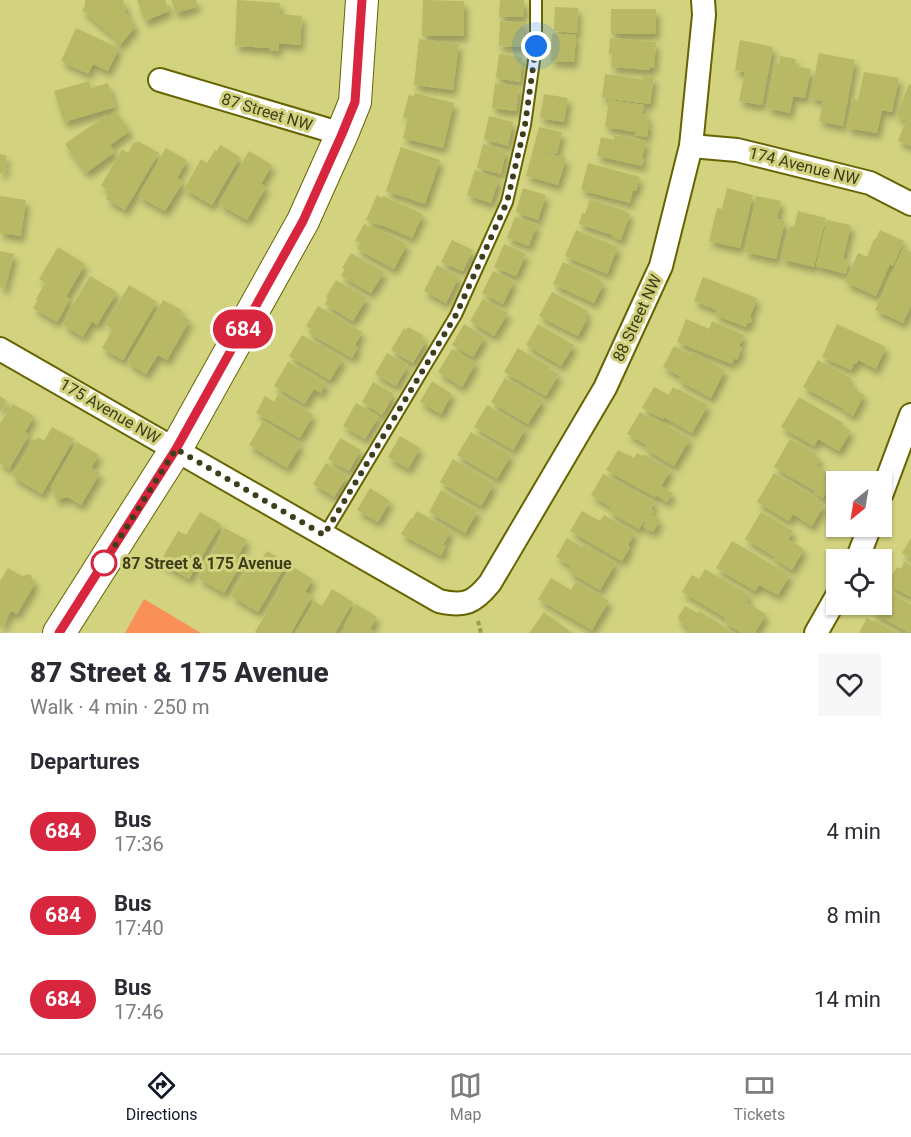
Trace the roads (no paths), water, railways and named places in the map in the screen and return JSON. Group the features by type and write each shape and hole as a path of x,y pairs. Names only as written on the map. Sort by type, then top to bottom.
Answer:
{"street":[{"path":"59,633 176,449 303,221 355,102 362,0"},
{"name":"88 Street NW","path":"472,600 489,583 605,388 661,266 691,146 704,15 703,0"},
{"name":"87 Street NW","path":"160,80 342,134"},
{"name":"174 Avenue NW","path":"691,146 737,150 870,183 911,204"},
{"name":"175 Avenue NW","path":"0,349 439,601 462,604 472,600"},
{"path":"890,471 911,415"},
{"path":"816,633 826,615"}],"lane":[{"path":"324,535 456,315 507,202 525,125 536,46 536,0"}],"place":[{"name":"87 Street & 175 Avenue","path":"104,563"}]}
